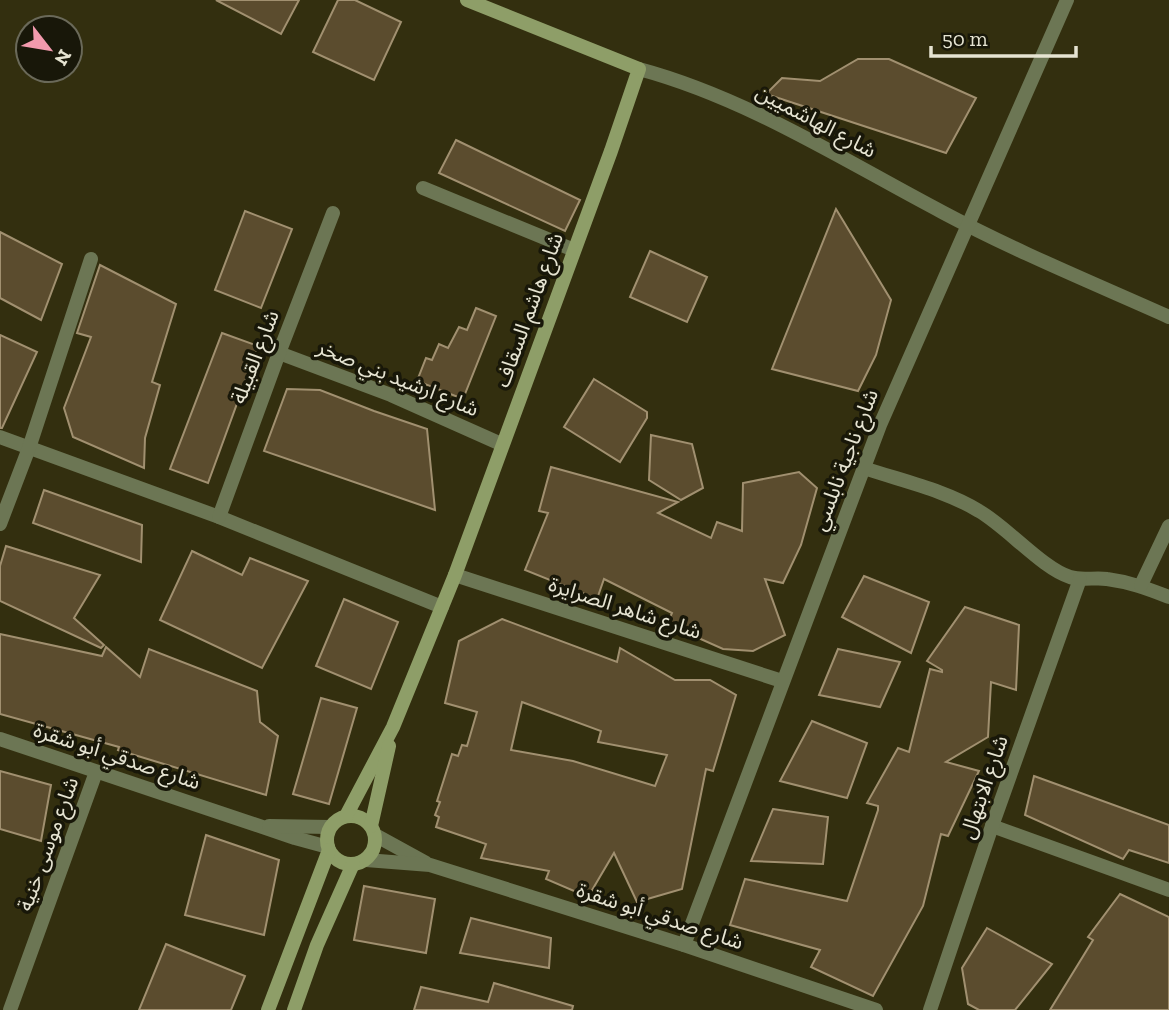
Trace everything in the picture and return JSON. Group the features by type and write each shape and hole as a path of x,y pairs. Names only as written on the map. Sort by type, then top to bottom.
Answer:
{"street":[{"path":"467,0 487,4 639,69"},
{"name":"شارع ناجية نابلسي","path":"684,944 880,425 1068,0"},
{"name":"شارع الهاشميين","path":"639,69 692,85 746,108 967,225 1169,317"},
{"name":"شارع هاشم السقاف","path":"346,816 393,727 455,575 639,69"},
{"path":"423,188 574,250"},
{"name":"شارع القبيلة","path":"219,517 333,213"},
{"path":"0,524 29,448 91,259"},
{"name":"شارع ارشيد بني صخر","path":"279,353 391,395 501,444"},
{"path":"0,437 219,517 442,607"},
{"path":"864,468 971,506 1013,534 1049,566 1070,577 1141,585 1169,597"},
{"path":"1141,585 1169,526"},
{"name":"شارع شاهر الصرايرة","path":"455,575 782,681"},
{"name":"شارع الابتهال","path":"930,1010 1080,579"},
{"name":"شارع هاشم السقاف","path":"373,830 393,727"},
{"name":"شارع صدقي أبو شقرة","path":"0,739 328,848"},
{"name":"شارع موسى خنية","path":"10,1010 96,772"},
{"path":"268,1010 328,848 330,827 346,816 365,819 373,830 375,844 359,862 317,945 294,1010"},
{"name":"شارع صدقي أبو شقرة","path":"262,826 330,827"},
{"path":"992,826 1169,890"},
{"name":"شارع صدقي أبو شقرة","path":"373,830 430,865 684,944 876,1010"},
{"path":"328,848 339,861 359,862"},
{"name":"شارع صدقي أبو شقرة","path":"359,862 430,865"}],"building":[{"path":"216,0 299,0 281,34"},
{"path":"338,0 355,0 401,22 374,80 313,52"},
{"path":"858,59 889,59 976,98 946,153 766,94 782,78 820,81"},
{"path":"456,140 580,200 565,231 439,173"},
{"path":"836,209 891,300 876,355 858,391 772,369"},
{"path":"245,211 292,229 261,308 215,290"},
{"path":"0,232 62,264 41,320 0,298"},
{"path":"650,251 707,277 687,322 630,297"},
{"path":"100,265 176,304 152,382 160,385 145,438 144,468 73,437 64,408 91,337 77,333"},
{"path":"476,308 496,316 463,399 417,381 426,358 432,360 439,344 448,348 459,327 467,330"},
{"path":"222,333 258,346 208,483 170,469"},
{"path":"0,335 37,352 2,428 0,428"},
{"path":"594,379 647,412 647,418 620,462 564,427"},
{"path":"287,389 320,390 427,429 435,510 264,451"},
{"path":"651,435 692,444 703,488 681,500 649,480"},
{"path":"551,467 678,502 658,513 711,538 717,522 742,531 743,483 799,472 817,488 801,545 783,583 765,579 785,635 753,651 723,649 667,624 672,613 604,579 597,599 525,570 548,513 539,511"},
{"path":"44,490 142,525 141,562 33,523"},
{"path":"6,546 100,575 74,618 104,645 101,648 0,601 0,566"},
{"path":"192,551 242,575 250,558 308,581 262,668 160,620"},
{"path":"864,576 929,602 911,653 842,617"},
{"path":"344,599 398,622 371,689 316,666"},
{"path":"965,607 1019,625 1016,690 991,682 988,737 946,762 979,771 948,836 941,834 923,906 873,996 811,967 820,950 730,925 745,879 847,901 878,810 878,806 867,803 898,748 909,752 930,669 942,672 927,661"},
{"path":"502,619 617,662 620,648 675,680 710,680 736,695 713,771 706,769 682,889 637,902 614,853 588,897 546,879 549,871 481,858 486,844 436,827 439,817 435,815 440,802 437,801 452,754 458,756 462,745 467,746 477,712 445,703 459,641","holes":["522,702 601,731 598,742 667,755 655,786 573,761 511,750"]},
{"path":"0,634 102,656 106,647 140,677 149,649 257,691 260,722 278,736 266,795 118,750 119,747 0,714"},
{"path":"838,649 900,662 880,707 819,695"},
{"path":"321,698 357,708 329,804 293,794"},
{"path":"812,721 867,743 847,798 780,781"},
{"path":"0,771 51,785 41,841 0,829"},
{"path":"1034,776 1169,825 1169,863 1129,850 1123,859 1025,815"},
{"path":"773,809 828,817 823,864 751,861"},
{"path":"206,835 279,860 264,935 185,915"},
{"path":"364,886 435,899 426,953 354,940"},
{"path":"1120,894 1169,917 1169,1010 1050,1010 1093,940 1088,937"},
{"path":"471,918 551,938 549,968 460,953"},
{"path":"987,928 1052,964 1015,1010 979,1010 968,1004 962,968"},
{"path":"166,944 245,976 231,1010 139,1010"},
{"path":"494,983 573,1006 572,1010 414,1010 421,987 488,1002"}]}
